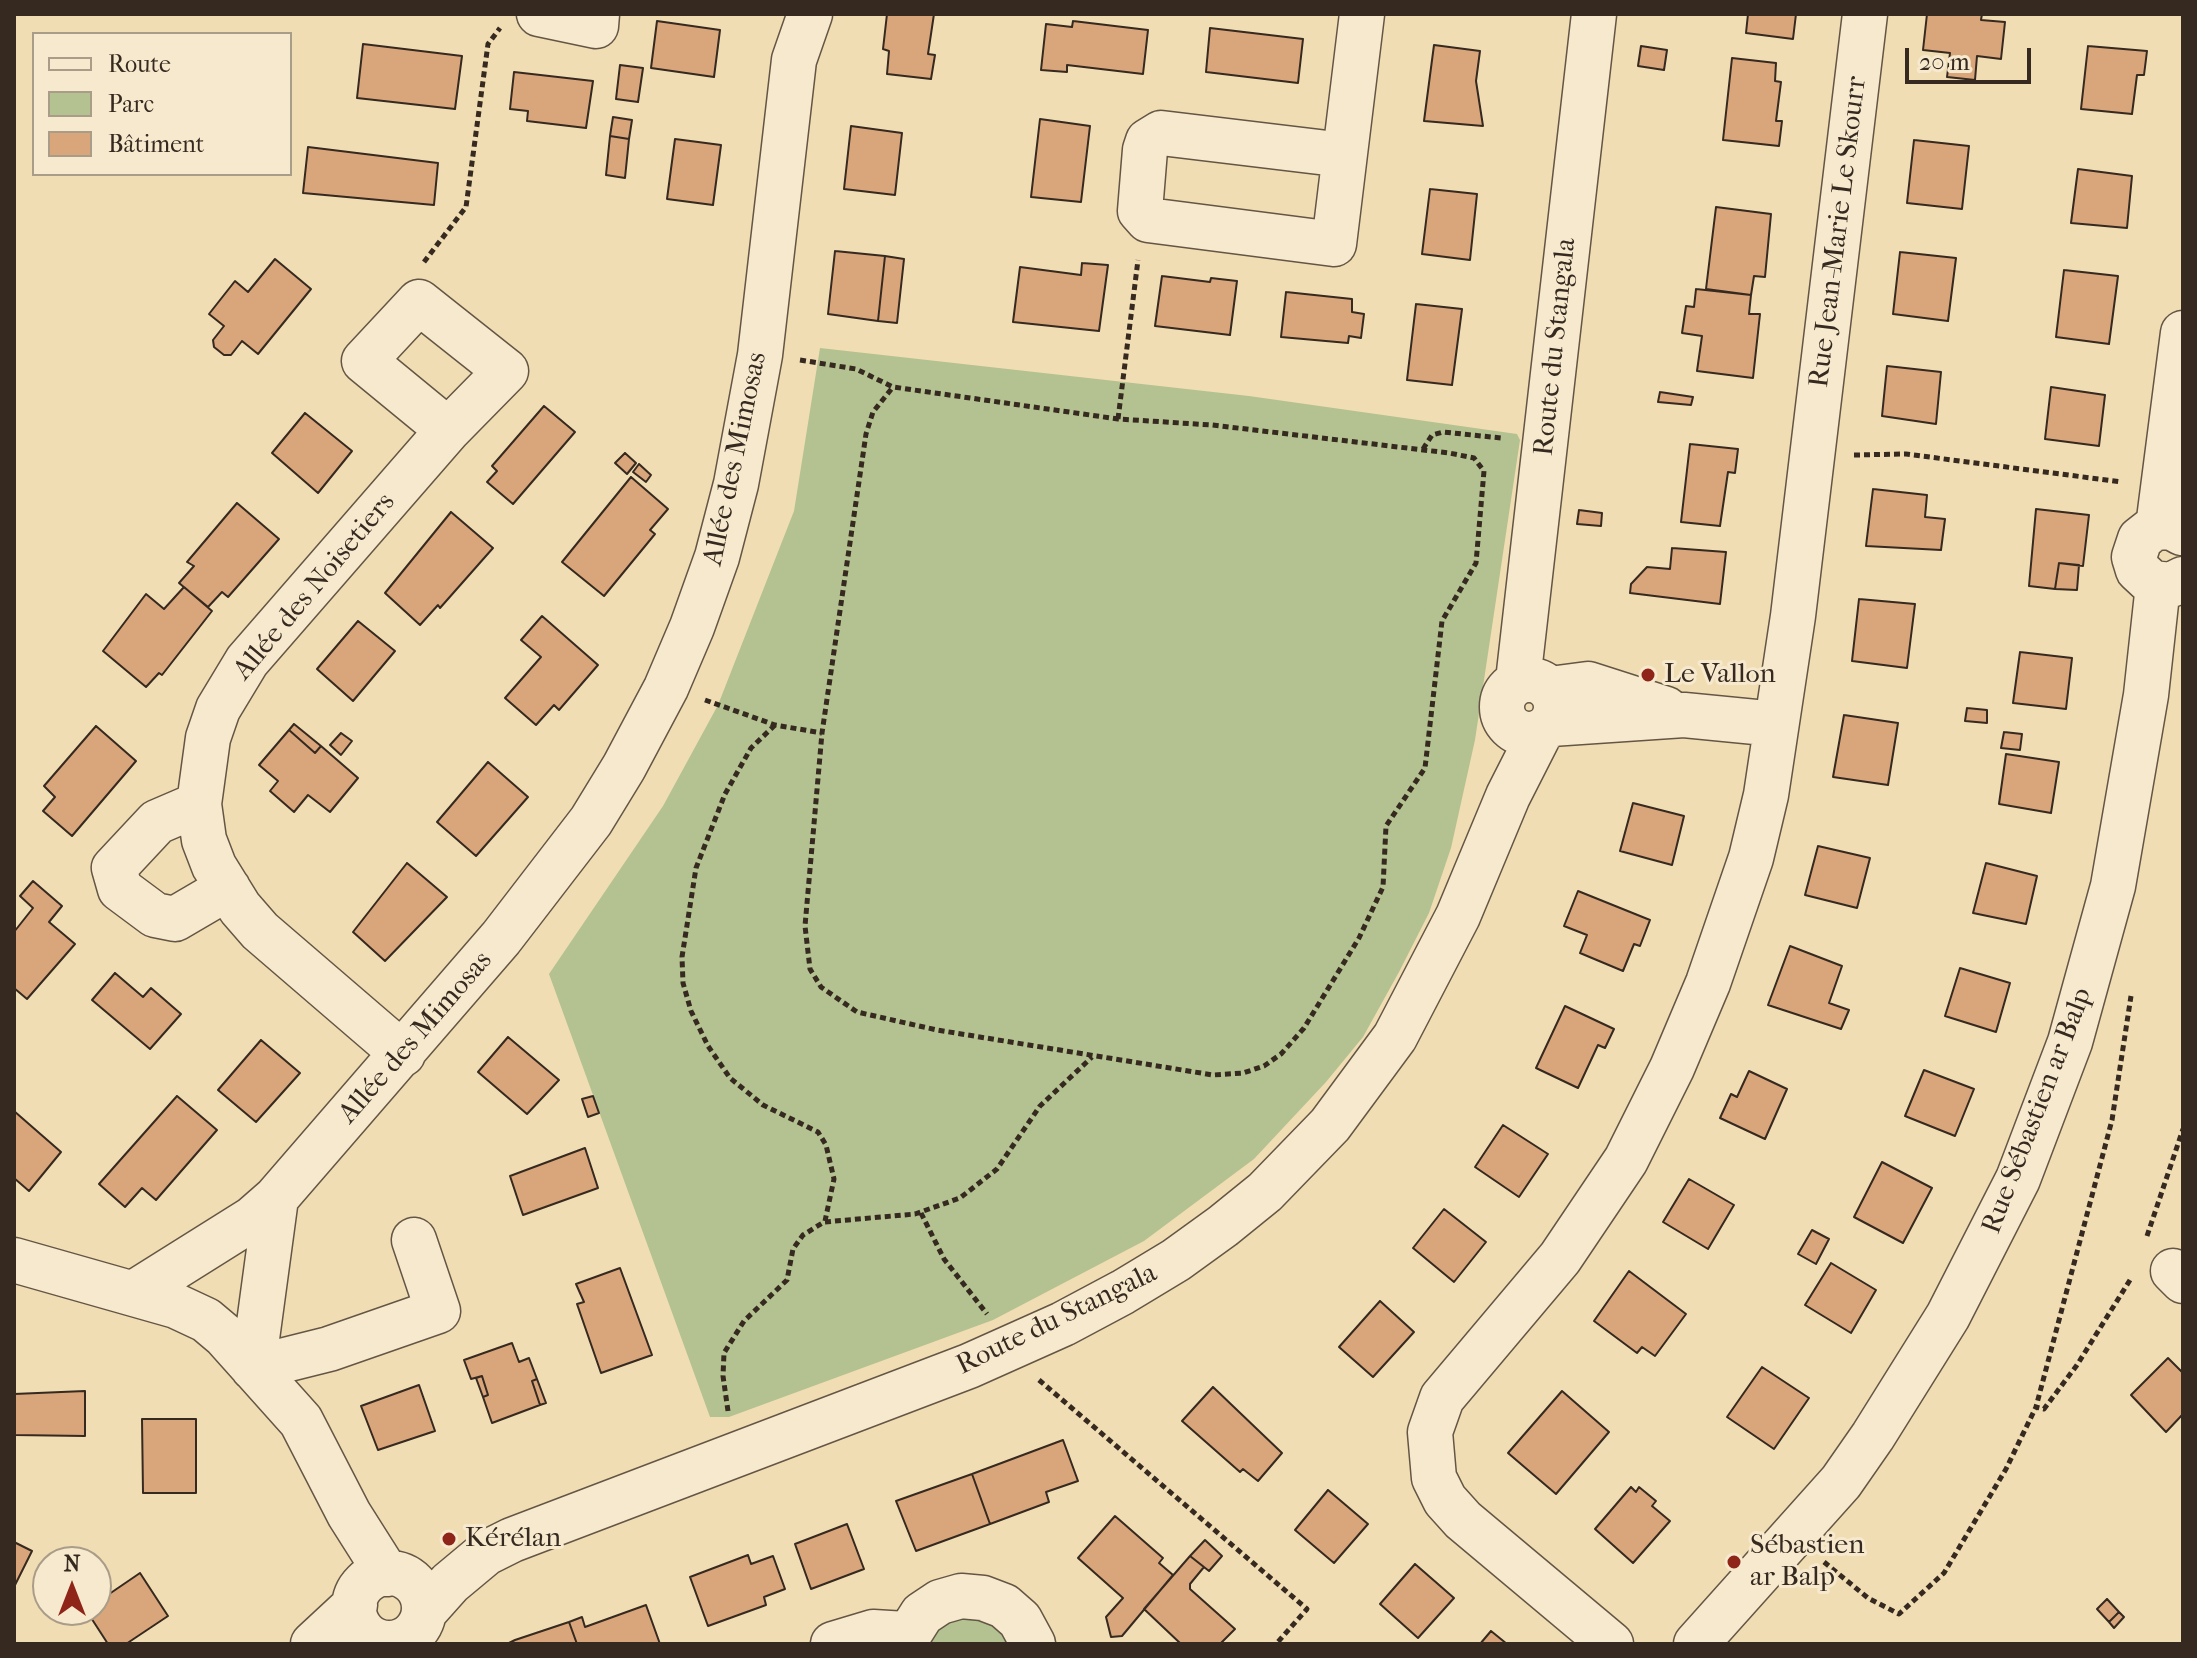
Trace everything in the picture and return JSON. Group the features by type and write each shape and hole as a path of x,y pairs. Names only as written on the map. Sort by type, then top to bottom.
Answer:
{"street":[{"path":"521,19 596,26 597,14"},
{"name":"Allée des Mimosas","path":"134,1293 252,1219 276,1198 403,1054 557,868 591,821 666,688 717,557 736,484 760,355 794,60 810,14"},
{"path":"1344,155 1161,133 1148,141 1145,150 1139,204 1148,220 1334,244 1362,14"},
{"name":"Route du Stangala","path":"313,1644 374,1587 486,1553 578,1512 743,1454 1063,1324 1176,1260 1265,1192 1330,1125 1375,1067 1427,979 1508,796 1536,706 1534,550 1594,14"},
{"name":"Rue Jean-Marie Le Skourr","path":"1611,1644 1463,1520 1445,1500 1434,1478 1430,1432 1442,1398 1585,1225 1648,1118 1708,983 1744,879 1766,795 1776,724 1813,449 1865,14"},
{"path":"419,302 364,361 448,430"},
{"name":"Allée des Noisetiers","path":"403,1054 260,931 228,888 204,840 199,804 208,738 218,709 247,661 448,430 506,371 419,302"},
{"path":"2170,582 2142,575 2134,557 2140,539 2168,516 2183,333"},
{"name":"Rue Sébastien ar Balp","path":"1696,1644 1841,1482 1873,1436 1948,1316 2018,1179 2070,1042 2110,899 2146,695 2170,582"},
{"path":"1536,706 1776,724"},
{"path":"199,804 157,822 114,868 120,889 155,915 175,919 228,888"},
{"path":"253,1368 276,1198"},
{"path":"253,1368 329,1349 438,1311 414,1240"},
{"path":"14,1260 134,1293 206,1320 281,1395 301,1421 349,1514 374,1587 358,1625 373,1640 402,1636 418,1589 374,1587"},
{"name":"Route du Stangala","path":"402,1636 450,1583 486,1553"},
{"path":"833,1644 873,1632 904,1639 922,1614 940,1602 961,1596 983,1598 1004,1606 1020,1620 1033,1644"}],"path":[{"path":"419,302 420,267 466,207 488,44 521,19"},
{"path":"1118,419 1140,243 1148,220"},
{"path":"760,355 856,369 893,387 1118,419 1212,425 1423,449 1474,458 1484,471 1476,563 1442,621 1425,768 1386,826 1383,887 1359,938 1304,1028 1281,1054 1264,1066 1243,1073 1213,1075 937,1030 857,1012 821,987 810,969 805,926 822,733 866,434 873,412 893,387"},
{"path":"1423,449 1432,435 1443,432 1545,442"},
{"path":"1813,449 1853,455 1906,454 2168,516"},
{"path":"666,688 775,725 822,733"},
{"path":"775,725 751,748 725,794 696,868 682,957 683,983 691,1011 708,1046 730,1078 763,1105 818,1132 826,1145 834,1179 824,1222"},
{"path":"1817,1556 1868,1598 1899,1614 1944,1573 2006,1469 2036,1407 2112,1120 2132,990"},
{"path":"743,1454 729,1417 723,1376 724,1353 744,1321 787,1280 797,1242 824,1222 921,1213 960,1198 997,1169 1040,1106 1092,1057"},
{"path":"2036,1407 2044,1409 2077,1365 2135,1271 2147,1276 2167,1265 2183,1129"},
{"path":"921,1213 944,1259 981,1304 1016,1380 1031,1374 1048,1387 1165,1492 1307,1609 1276,1644"}],"green space":[{"path":"820,348 1249,396 1517,434 1520,440 1475,740 1451,848 1429,913 1399,972 1363,1037 1326,1082 1254,1159 1144,1241 993,1320 729,1417 710,1417 549,974 663,806 718,705 794,511"},
{"path":"984,1614 1016,1644 920,1644 946,1617"}],"building":[{"path":"887,14 934,14 928,54 935,55 931,79 887,74 889,51 883,49"},
{"path":"1748,14 1796,14 1793,39 1746,33"},
{"path":"1927,14 1982,14 1981,20 2005,22 2001,59 1977,56 1975,80 1947,77 1950,53 1923,50"},
{"path":"657,21 720,30 714,77 651,68"},
{"path":"1073,21 1148,30 1143,74 1067,65 1067,72 1041,70 1046,24 1072,27"},
{"path":"1210,28 1303,39 1298,83 1206,72"},
{"path":"363,44 462,56 455,109 357,98"},
{"path":"1434,45 1480,51 1476,81 1483,126 1424,121"},
{"path":"1641,46 1667,50 1664,70 1638,66"},
{"path":"2088,46 2147,51 2144,75 2137,75 2132,114 2081,109"},
{"path":"1732,58 1776,63 1775,81 1781,82 1776,121 1782,121 1779,146 1723,140"},
{"path":"620,65 643,68 638,102 616,99"},
{"path":"514,72 593,81 586,128 527,121 528,111 510,109"},
{"path":"613,117 632,120 629,139 610,136"},
{"path":"1040,119 1090,126 1081,202 1031,197"},
{"path":"851,126 902,133 895,195 844,189"},
{"path":"610,136 629,139 625,178 606,175"},
{"path":"675,139 721,145 713,205 667,199"},
{"path":"1914,140 1969,146 1962,209 1907,203"},
{"path":"308,147 438,163 434,205 303,193"},
{"path":"2078,169 2132,176 2127,228 2071,223"},
{"path":"1430,189 1477,194 1470,260 1422,254"},
{"path":"1716,207 1771,214 1765,277 1754,276 1751,295 1706,289"},
{"path":"835,251 885,256 878,321 828,314"},
{"path":"1900,252 1956,258 1948,321 1893,314"},
{"path":"885,256 904,259 897,323 878,321"},
{"path":"275,259 311,289 258,354 242,341 231,355 224,355 214,347 213,340 224,326 209,314 235,281 248,292"},
{"path":"1082,263 1108,265 1099,331 1013,322 1020,267 1081,275"},
{"path":"2064,270 2118,276 2109,344 2056,337"},
{"path":"1162,276 1210,282 1211,278 1237,281 1230,335 1155,326"},
{"path":"1696,289 1751,295 1749,314 1760,314 1753,378 1697,371 1702,336 1682,333 1686,306 1694,307"},
{"path":"1286,292 1352,299 1352,312 1364,314 1361,338 1349,336 1348,343 1281,337"},
{"path":"1416,304 1462,309 1452,385 1407,380"},
{"path":"1887,366 1941,372 1936,424 1882,416"},
{"path":"2051,387 2105,395 2099,446 2045,439"},
{"path":"1660,392 1693,397 1691,405 1658,402"},
{"path":"544,406 575,432 513,504 487,482 497,471 492,466"},
{"path":"305,413 352,451 318,493 272,453"},
{"path":"1690,444 1738,449 1735,473 1728,472 1720,526 1681,522"},
{"path":"625,453 636,463 627,474 615,463"},
{"path":"639,464 651,475 646,482 633,472"},
{"path":"631,477 668,509 650,530 655,534 604,596 562,562"},
{"path":"1873,489 1927,495 1925,517 1945,519 1941,550 1866,546"},
{"path":"237,503 279,539 228,597 222,592 208,607 179,583 194,566 187,562"},
{"path":"2036,509 2089,515 2083,566 2059,563 2055,589 2029,586"},
{"path":"1579,510 1602,513 1601,526 1577,524"},
{"path":"451,512 493,548 440,608 438,605 420,625 385,593"},
{"path":"1672,548 1726,552 1720,604 1630,593 1631,584 1647,567 1670,569"},
{"path":"2059,563 2079,565 2077,590 2055,589"},
{"path":"184,587 212,611 162,675 159,673 146,687 103,651 146,594 164,609"},
{"path":"1859,599 1915,604 1907,668 1852,661"},
{"path":"542,616 598,665 559,710 554,705 536,725 505,698 541,657 521,640"},
{"path":"358,621 395,651 353,701 317,669"},
{"path":"2020,652 2072,658 2066,709 2013,703"},
{"path":"1967,708 1987,710 1987,723 1965,721"},
{"path":"1844,715 1898,723 1888,785 1833,777"},
{"path":"294,724 321,746 315,753 289,730"},
{"path":"96,726 136,761 72,836 43,811 55,797 44,786"},
{"path":"289,730 315,753 321,746 358,778 330,812 308,795 294,812 270,791 278,781 259,765"},
{"path":"2004,732 2022,734 2020,750 2001,748"},
{"path":"341,733 352,741 341,755 330,745"},
{"path":"2006,754 2059,762 2051,813 1999,804"},
{"path":"488,762 528,797 476,856 437,822"},
{"path":"1633,803 1684,816 1672,865 1620,851"},
{"path":"1818,846 1870,858 1857,908 1805,895"},
{"path":"407,863 447,897 385,961 353,932"},
{"path":"1986,863 2037,876 2026,924 1973,913"},
{"path":"33,881 62,906 49,922 75,944 27,999 14,988 14,932 33,908 20,896"},
{"path":"1578,891 1650,920 1640,946 1634,944 1623,971 1580,953 1587,935 1564,926"},
{"path":"1790,946 1842,966 1829,1003 1849,1010 1841,1029 1768,1005"},
{"path":"1960,968 2010,983 1996,1032 1945,1016"},
{"path":"115,973 143,997 151,988 181,1014 150,1049 92,1000"},
{"path":"1565,1006 1614,1029 1605,1048 1598,1045 1578,1088 1536,1068"},
{"path":"508,1037 559,1080 527,1114 478,1072"},
{"path":"261,1040 300,1073 256,1122 218,1090"},
{"path":"1924,1070 1974,1089 1955,1136 1905,1116"},
{"path":"1749,1071 1787,1089 1765,1139 1720,1118 1731,1094 1737,1097"},
{"path":"177,1096 217,1130 156,1200 142,1188 125,1207 99,1184"},
{"path":"593,1096 599,1113 588,1117 582,1099"},
{"path":"14,1111 61,1152 29,1191 14,1178"},
{"path":"1503,1125 1548,1154 1519,1197 1475,1167"},
{"path":"585,1148 598,1188 523,1215 510,1176"},
{"path":"1882,1162 1932,1188 1903,1243 1854,1217"},
{"path":"1689,1179 1734,1205 1708,1249 1663,1222"},
{"path":"1444,1209 1486,1242 1454,1282 1413,1248"},
{"path":"1812,1230 1829,1239 1816,1264 1798,1254"},
{"path":"1831,1263 1876,1290 1851,1333 1805,1305"},
{"path":"620,1268 652,1355 601,1373 577,1304 584,1302 576,1284"},
{"path":"1629,1271 1686,1314 1655,1356 1642,1347 1637,1353 1594,1321"},
{"path":"1380,1301 1414,1332 1373,1377 1339,1347"},
{"path":"512,1343 519,1362 529,1358 537,1379 532,1381 540,1405 492,1423 483,1397 488,1395 482,1376 471,1379 464,1360"},
{"path":"2168,1358 2183,1373 2183,1414 2166,1432 2131,1395"},
{"path":"1762,1367 1809,1398 1774,1449 1727,1417"},
{"path":"482,1376 488,1395 483,1397 476,1378"},
{"path":"537,1379 546,1403 540,1405 532,1381"},
{"path":"419,1385 435,1431 378,1450 361,1406"},
{"path":"1213,1387 1282,1453 1258,1481 1243,1469 1240,1472 1182,1421"},
{"path":"85,1391 85,1436 14,1435 14,1394"},
{"path":"1562,1391 1609,1432 1556,1494 1508,1453"},
{"path":"142,1419 196,1419 196,1493 143,1493"},
{"path":"1063,1440 1078,1481 1046,1492 1049,1502 990,1524 972,1474"},
{"path":"972,1474 990,1524 916,1551 896,1501"},
{"path":"1631,1487 1636,1492 1639,1487 1656,1501 1652,1506 1670,1521 1633,1563 1595,1529"},
{"path":"1328,1490 1368,1524 1334,1563 1295,1530"},
{"path":"1115,1516 1163,1558 1159,1563 1173,1575 1122,1636 1111,1637 1106,1617 1123,1598 1078,1558"},
{"path":"847,1524 864,1569 811,1589 795,1544"},
{"path":"1205,1540 1222,1556 1209,1571 1190,1556"},
{"path":"14,1542 32,1551 14,1587"},
{"path":"748,1555 751,1564 773,1556 785,1589 764,1597 766,1605 708,1626 690,1577"},
{"path":"1190,1556 1204,1567 1190,1584 1190,1589 1235,1629 1220,1644 1181,1644 1144,1609"},
{"path":"1415,1564 1454,1598 1418,1638 1380,1604"},
{"path":"140,1573 168,1616 126,1644 108,1644 96,1626 112,1626 112,1592"},
{"path":"2107,1599 2119,1612 2109,1622 2097,1609"},
{"path":"646,1605 660,1644 577,1644 569,1622 582,1617 585,1627"},
{"path":"2119,1612 2124,1617 2114,1628 2109,1622"},
{"path":"569,1622 577,1644 507,1644 515,1640"},
{"path":"1491,1631 1507,1644 1480,1644"}],"place":[{"name":"Le Vallon","path":"1648,675"},
{"name":"Kérélan","path":"449,1539"},
{"name":"Sébastien ar Balp","path":"1734,1562"}]}
